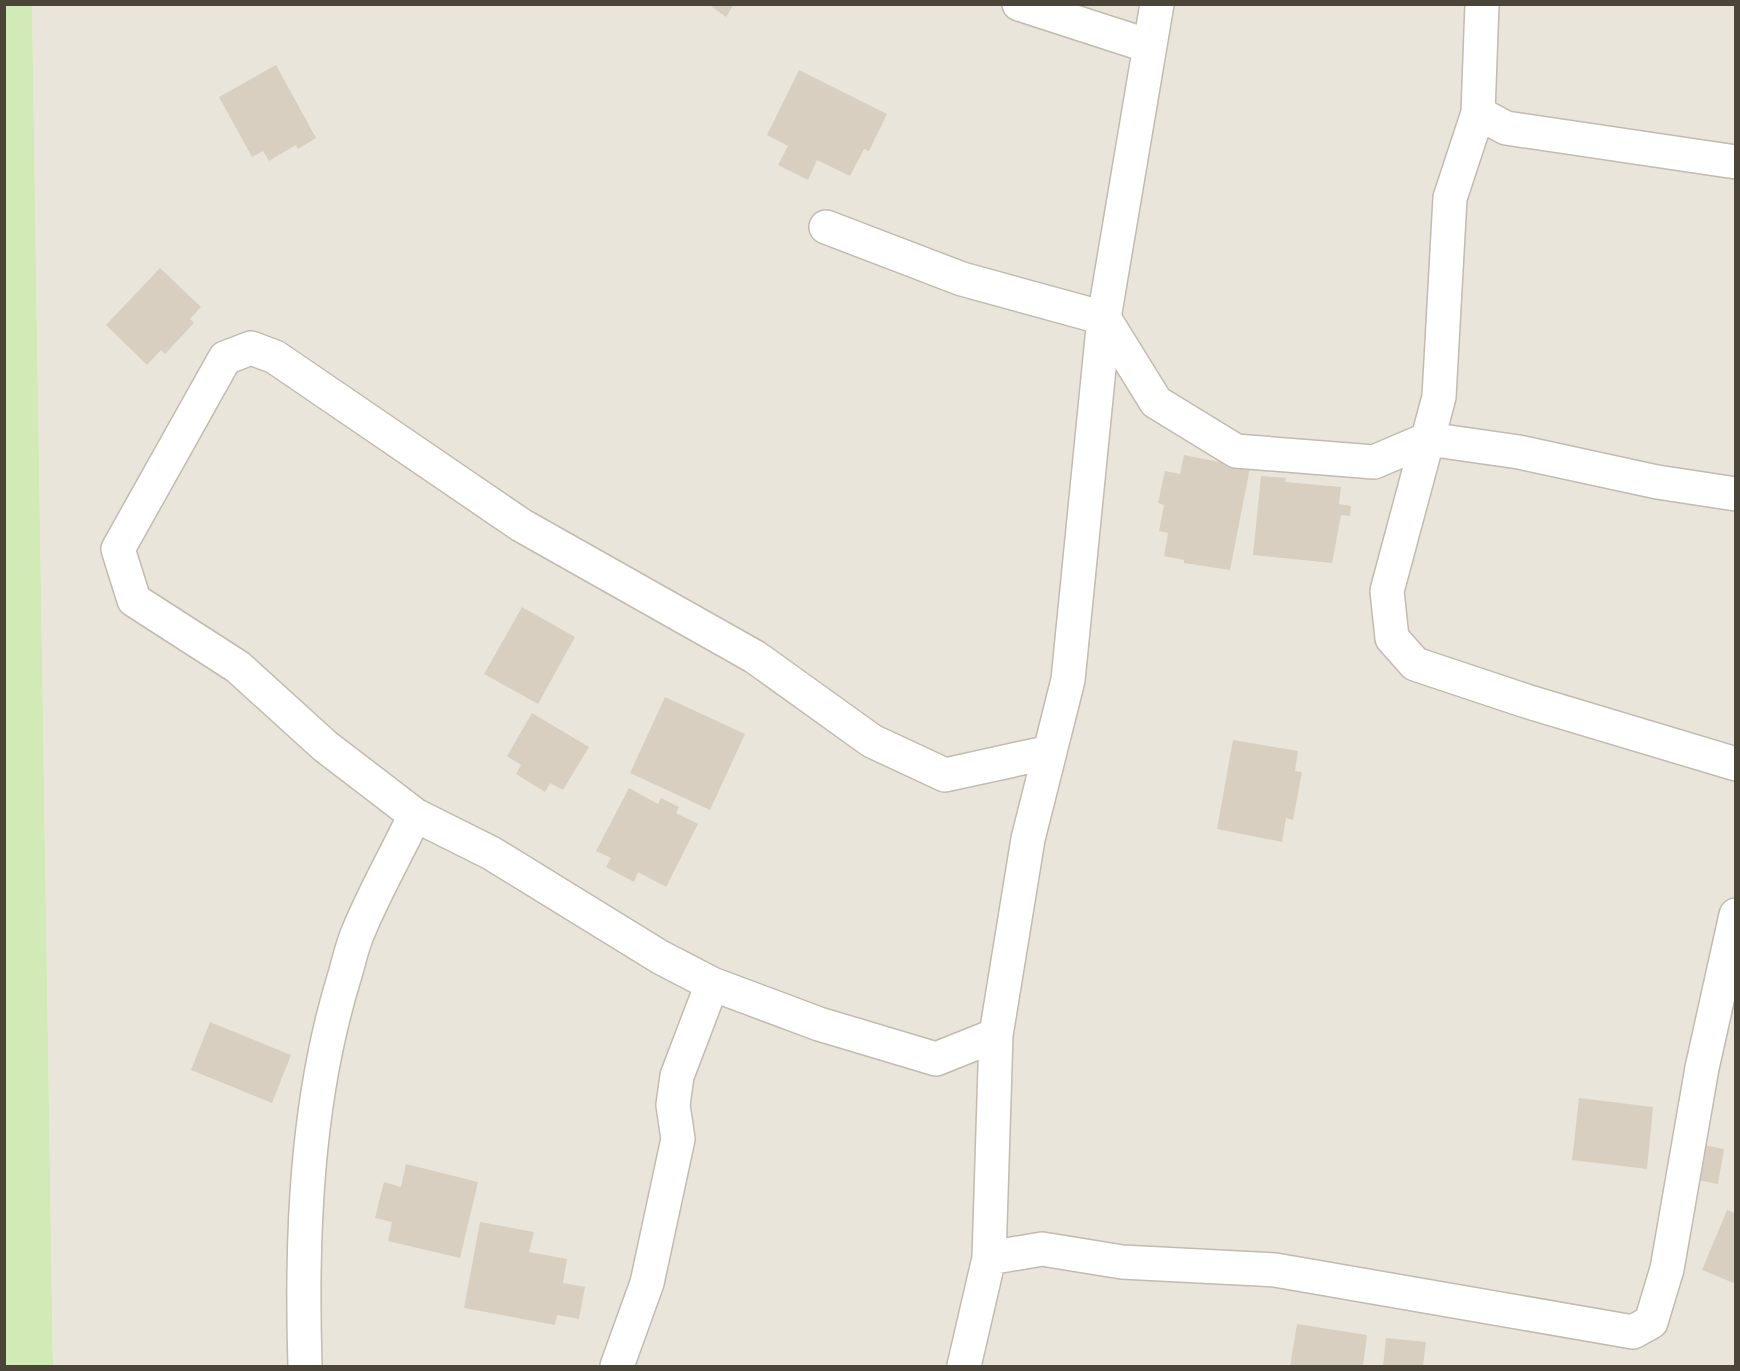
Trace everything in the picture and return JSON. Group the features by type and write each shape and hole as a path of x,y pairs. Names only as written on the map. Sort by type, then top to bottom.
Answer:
{"street":[{"path":"1019,4 1149,46"},
{"path":"964,1366 989,1258 996,1035 1028,839 1068,680 1104,318 1157,4"},
{"path":"1482,4 1478,113 1450,198 1438,397 1387,591 1392,638 1415,664 1526,702 1736,764"},
{"path":"1478,113 1506,128 1736,162"},
{"path":"825,227 962,279 1104,318 1156,402 1236,451 1374,462 1428,439 1520,452 1657,482 1736,494"},
{"path":"996,1035 936,1059 819,1024 712,984 660,957 491,852 415,815 325,746 238,668 134,600 118,549 225,358 251,348 275,357 521,525 754,657 872,741 945,775 1050,752"},
{"path":"305,1366 303,1306 310,1160 329,1025 358,931 415,815"},
{"path":"989,1258 1042,1249 1122,1262 1275,1270 1633,1332 1651,1322 1667,1269 1702,1068 1736,915"},
{"path":"617,1366 647,1283 676,1150 678,1139 673,1105 677,1076 712,984"}],"shaded area":[{"path":"32,5 1735,5 1735,1366 53,1366"}],"green space":[{"path":"32,4 53,1366 5,1366 4,5"}],"building":[{"path":"708,4 734,4 726,17"},
{"path":"276,65 316,138 298,149 296,145 269,161 263,151 252,157 219,97"},
{"path":"799,70 887,114 869,151 864,149 850,176 817,160 808,180 778,165 788,146 767,135"},
{"path":"160,268 201,307 190,319 194,323 165,354 161,350 147,365 106,325"},
{"path":"1184,455 1250,468 1230,570 1184,563 1184,560 1164,556 1168,533 1159,531 1164,505 1158,503 1165,471 1180,474"},
{"path":"1261,476 1286,478 1285,482 1341,487 1339,504 1351,506 1350,516 1341,515 1332,563 1253,555"},
{"path":"522,607 575,637 538,704 484,674"},
{"path":"665,697 745,734 710,810 630,773"},
{"path":"532,713 589,747 563,790 550,783 545,792 516,774 521,765 507,756"},
{"path":"1233,740 1298,751 1295,771 1302,772 1293,820 1286,818 1282,842 1217,829"},
{"path":"629,788 658,804 661,798 679,807 676,813 698,824 666,887 638,872 634,882 606,867 611,858 596,851"},
{"path":"210,1022 291,1055 272,1103 191,1070"},
{"path":"1579,1098 1653,1107 1647,1169 1572,1160"},
{"path":"1704,1145 1724,1149 1718,1184 1697,1180"},
{"path":"406,1164 478,1182 460,1258 388,1241 392,1222 375,1218 384,1182 401,1187"},
{"path":"1727,1210 1736,1213 1736,1284 1702,1270"},
{"path":"480,1222 534,1232 529,1252 567,1259 563,1283 585,1287 579,1319 557,1315 555,1325 464,1308"},
{"path":"1297,1324 1367,1335 1363,1366 1290,1366"},
{"path":"1386,1338 1426,1342 1423,1366 1383,1366"}]}
